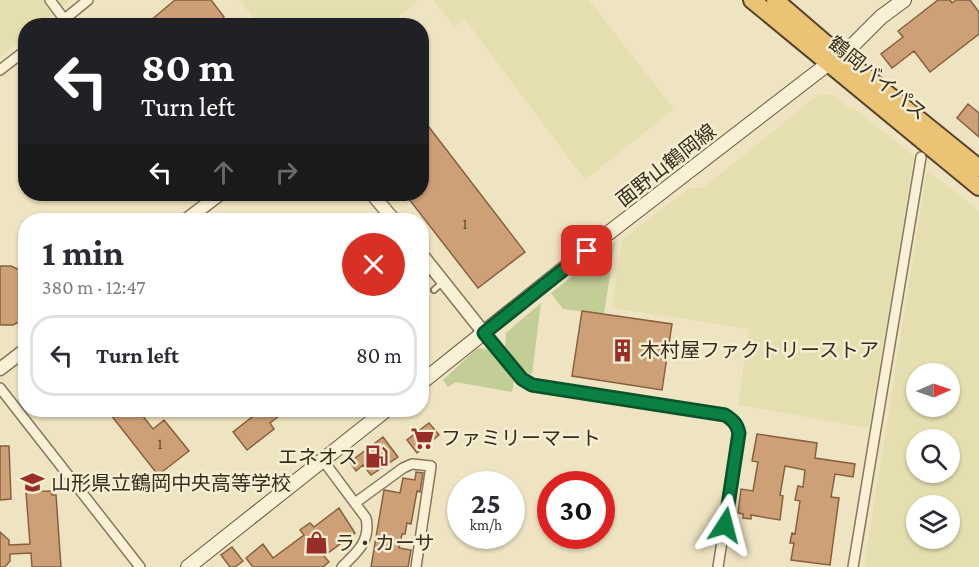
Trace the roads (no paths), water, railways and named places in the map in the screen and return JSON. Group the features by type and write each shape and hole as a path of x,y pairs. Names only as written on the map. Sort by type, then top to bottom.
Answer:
{"highway":[{"name":"鶴岡バイパス","path":"752,0 979,168"},
{"name":"鶴岡バイパス","path":"775,0 833,60 979,187"}],"main road":[{"name":"面野山鶴岡線","path":"429,376 855,43 881,17 904,0"},
{"path":"188,567 377,417"}],"street":[{"path":"50,0 63,18"},
{"path":"65,18 88,0"},
{"path":"0,70 18,56"},
{"path":"853,567 921,157"},
{"path":"195,213 211,201"},
{"path":"378,201 388,213"},
{"path":"429,269 438,286 484,333 522,379 532,385 725,415 733,420 738,426 738,440 718,567"},
{"path":"0,369 18,355"},
{"path":"0,388 18,411"},
{"path":"23,417 140,567"},
{"path":"322,459 366,518 368,527 361,548 342,567"},
{"path":"355,503 403,468 412,464 431,466 416,567"}],"place":[{"name":"木村屋ファクトリーストア","path":"622,350"},
{"name":"ファミリーマート","path":"423,438"},
{"name":"エネオス","path":"376,457"},
{"name":"山形県立鶴岡中央高等学校","path":"33,483"},
{"name":"ラ・カーサ","path":"317,543"}]}
